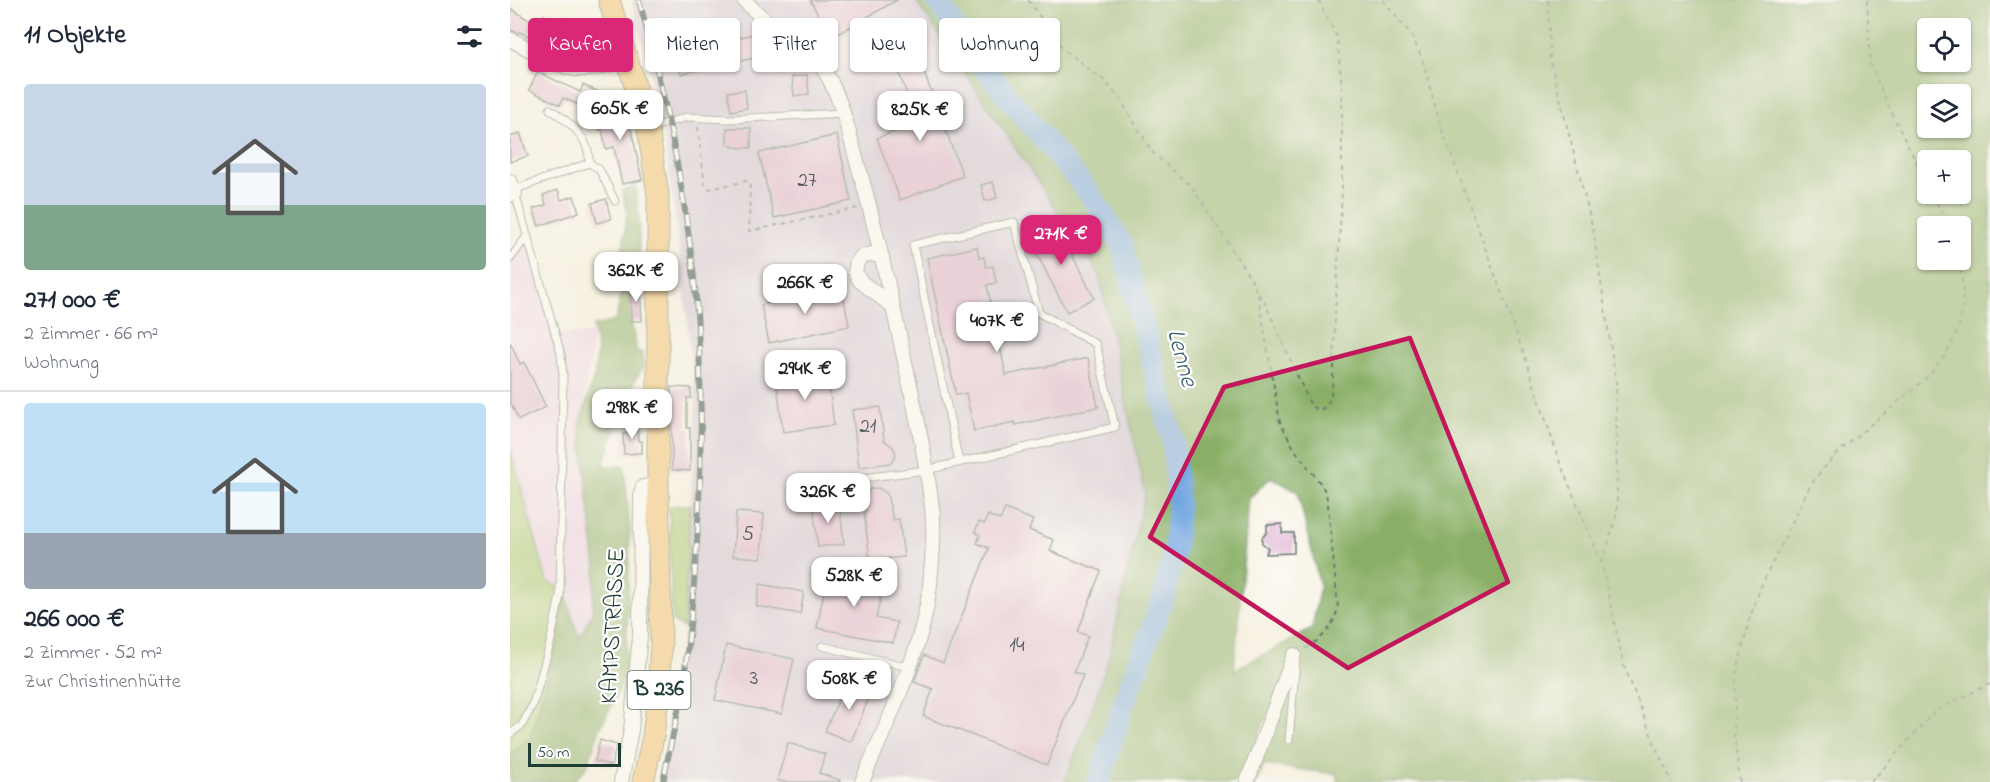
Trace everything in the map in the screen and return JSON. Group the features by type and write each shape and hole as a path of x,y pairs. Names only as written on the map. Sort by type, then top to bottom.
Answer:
{"main road":[{"name":"B 236","path":"609,0 614,18"},
{"name":"B 236","path":"631,72 648,129 658,195 660,683 653,737 642,782"}],"street":[{"path":"744,0 763,19 807,49 821,65 843,113 870,205 926,470 932,510 933,549 930,588 909,667 862,782"},
{"path":"510,39 528,48"},
{"path":"882,257 872,254 862,256 857,262 855,272 860,281 892,306"},
{"name":"KAMPSTRASSE","path":"621,782 631,729 639,647 641,494 644,487 658,485"},
{"path":"1247,782 1294,655"}],"lane":[{"path":"550,109 569,122 579,133 589,154 589,163"},
{"path":"648,129 687,117 697,119 782,117 843,113"},
{"path":"510,734 522,725 533,704 550,644 560,596 563,376 561,354 512,190 589,163"},
{"path":"589,163 599,169 615,201"},
{"path":"793,487 926,470 1115,428 1096,344 1039,314 1014,222 913,245 959,462"},
{"path":"510,259 527,236"},
{"path":"822,646 909,667"},
{"path":"1289,740 1297,665 1294,655"}],"path":[{"path":"1028,0 1063,49 1106,82 1154,153 1192,187 1251,279 1258,294 1280,422 1295,450 1326,494 1338,597 1336,615 1326,635 1294,655"},
{"path":"1258,294 1264,300 1311,406 1319,410 1326,407 1331,397 1334,367 1342,192 1342,88 1337,37 1318,0"},
{"path":"1383,0 1412,36 1422,58 1439,121 1526,360 1560,463 1602,564 1623,663 1672,782"},
{"path":"1548,0 1550,59 1593,229 1616,382 1617,513 1602,564"},
{"path":"1867,0 1870,64 1917,164"},
{"path":"697,119 705,186 710,189 746,181 750,183 749,231 870,205"},
{"path":"1740,782 1734,735 1736,675 1750,617 1762,584 1810,486 1822,470 1841,450 1926,378 1949,350 1957,334 1963,310 1964,281 1961,270"},
{"path":"1871,782 1935,711 1990,684"}],"highlighted area":[{"path":"1410,338 1508,582 1348,668 1150,537 1224,387"}],"shaded area":[{"path":"632,0 915,0 939,35 939,72 965,72 1099,273 1145,493 1110,653 1065,782 658,782 662,770 684,628 696,404 680,250 660,112 650,72 740,72 740,18 645,18 645,52"},
{"path":"532,233 555,334 594,334 580,424 596,569 592,613 579,638 564,590 547,581 510,448 510,264"}],"green space":[{"path":"915,0 1990,0 1990,782 1337,782 1337,774 1264,765 1256,782 1250,782 1277,721 1267,716 1239,782 1065,782 1110,653 1145,493 1099,273 965,72 1060,72 1060,18 939,18 939,35","holes":["1271,477 1298,492 1320,586 1312,629 1234,670 1249,498"]},
{"path":"636,187 639,220 639,274 631,321 637,352 643,353 643,367 627,394 603,466 624,466 630,528 626,675 599,731 587,767 572,782 510,782 510,754 530,739 556,648 564,590 579,638 592,613 596,569 580,424 595,373 597,350 593,326 616,321 624,278 623,249 627,213 622,191"},
{"path":"510,448 547,581 564,590 556,648 530,739 510,754"},
{"path":"690,505 684,628 672,621 669,506"}],"building":[{"path":"810,0 897,0 866,18 850,18 850,27 838,34 838,18 820,18"},
{"path":"510,8 528,20 528,36 510,30"},
{"path":"752,34 752,58 740,61 740,37"},
{"path":"538,72 580,92 583,85 599,92 591,110 563,98 560,105 529,90"},
{"path":"898,72 924,72 963,176 900,200 877,138 918,123"},
{"path":"807,75 809,94 794,96 792,77"},
{"path":"745,90 747,108 731,111 728,92"},
{"path":"624,104 642,180 622,184 614,147 606,149 595,111"},
{"path":"727,128 751,128 751,148 727,145"},
{"path":"520,133 528,156 510,162 510,137"},
{"path":"837,135 851,201 774,218 759,153"},
{"path":"993,182 997,198 985,201 981,185"},
{"path":"558,190 561,200 574,196 579,212 539,226 533,209 546,205 543,195"},
{"path":"606,199 611,219 597,223 592,203"},
{"path":"1055,221 1094,298 1067,312 1027,235"},
{"path":"977,247 979,258 984,257 986,267 993,266 996,283 987,285 1006,375 1088,358 1098,407 1015,425 1015,422 974,431 966,393 956,395 927,258"},
{"path":"630,284 640,284 642,321 631,321"},
{"path":"842,288 849,326 769,343 761,305"},
{"path":"510,342 520,364 524,362 546,407 519,420 510,402"},
{"path":"827,370 834,425 783,432 776,377"},
{"path":"671,387 691,388 691,398 687,398 690,471 672,470"},
{"path":"880,407 884,440 893,447 896,454 891,463 859,467 852,410"},
{"path":"637,422 638,441 642,441 642,453 624,454 623,434 627,434 627,423"},
{"path":"879,488 887,494 893,520 899,519 904,557 870,560 864,513 866,511 865,497 870,489"},
{"path":"839,501 844,544 818,547 813,504"},
{"path":"1005,509 1033,520 1029,530 1054,540 1050,551 1101,571 1078,632 1088,636 1074,672 1083,675 1047,765 923,716 933,689 914,682 924,655 943,663 989,548 977,543 980,535 975,532 979,522 984,524 988,515 1000,520"},
{"path":"736,512 764,514 761,558 733,556"},
{"path":"1282,524 1282,533 1294,533 1294,553 1266,554 1268,548 1262,543 1262,538 1267,532 1267,525"},
{"path":"828,570 884,582 876,618 897,622 893,643 817,628"},
{"path":"760,584 804,592 800,614 756,606"},
{"path":"726,645 794,659 782,714 715,700"},
{"path":"847,680 872,690 851,742 825,731"},
{"path":"600,740 617,745 611,766 595,761"},
{"path":"788,743 825,754 819,773 840,780 840,782 777,780"}],"waterway":[{"name":"Lenne","path":"937,0 971,53 1090,194 1122,245 1173,440 1178,504 1175,545 1165,593 1121,711 1099,782"}],"railway":[{"path":"639,0 667,111 687,223 696,299 701,392 698,532 690,624 683,685 663,782"}]}
